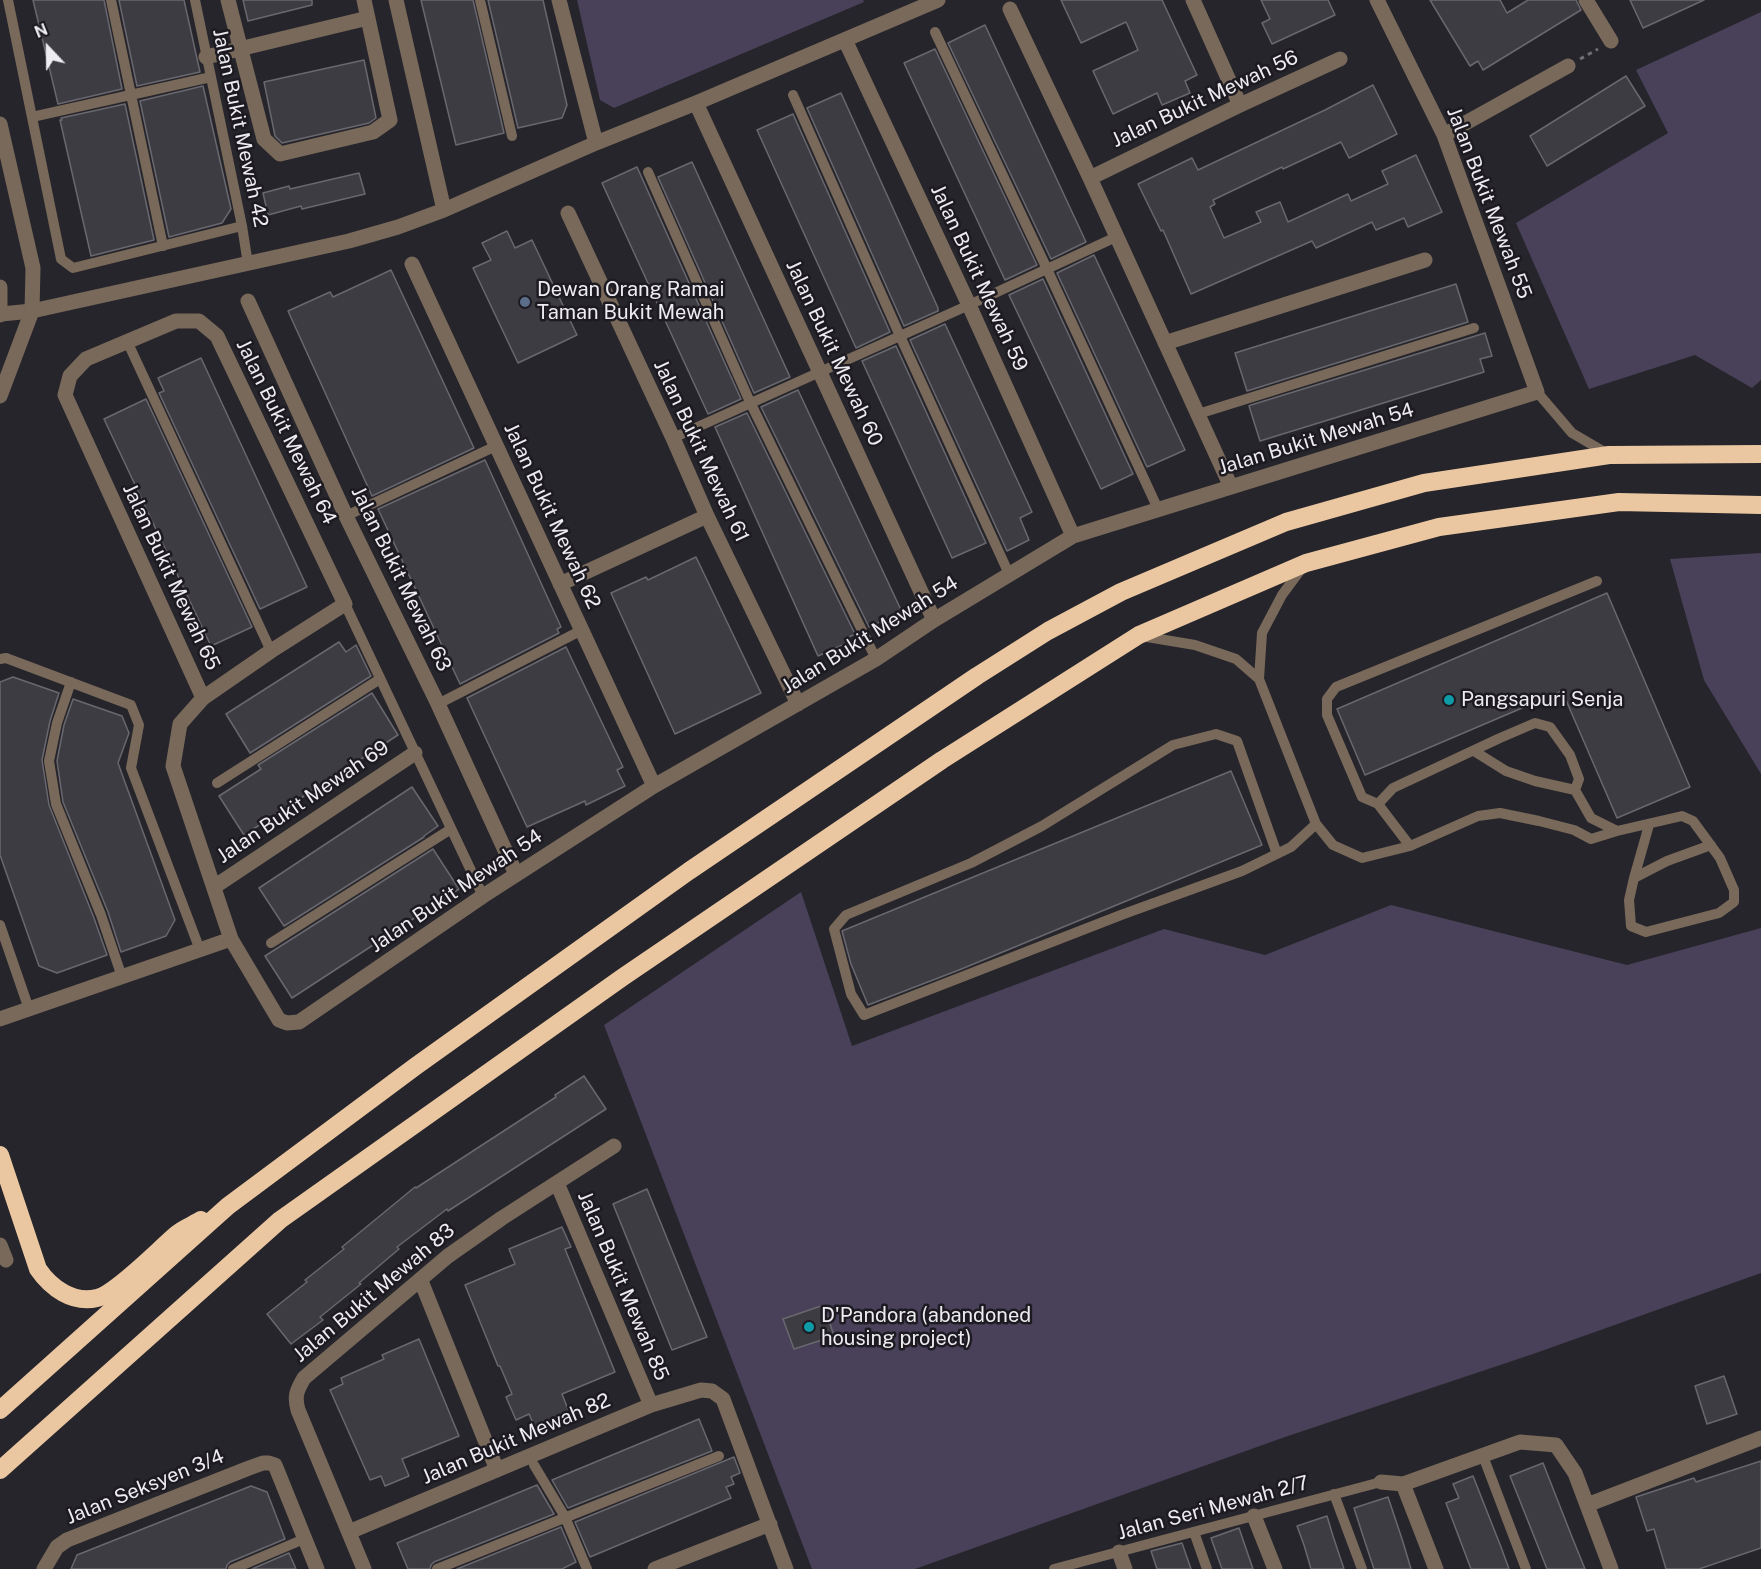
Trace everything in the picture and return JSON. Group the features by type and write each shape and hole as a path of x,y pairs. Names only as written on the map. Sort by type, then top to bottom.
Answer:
{"highway":[{"path":"0,1410 228,1206 416,1066 689,871 977,676 1048,631 1121,592 1286,522 1424,483 1609,454 1761,454"},
{"path":"0,1470 280,1220 652,957 942,760 1139,635 1306,563 1439,527 1619,502 1761,505"},
{"path":"0,1155 38,1269 45,1281 55,1289 66,1295 83,1299 98,1298 113,1290 180,1232 228,1206"}],"street":[{"path":"228,0 264,139 280,154 373,132 390,120 364,0"},
{"path":"396,0 444,210"},
{"path":"559,0 596,143"},
{"path":"0,287 0,315 32,311 248,264 398,227 444,210 596,143 938,0"},
{"path":"1193,0 1240,105"},
{"name":"Jalan Bukit Mewah 55","path":"1377,0 1444,135 1537,392"},
{"path":"1586,0 1611,41"},
{"path":"1010,9 1231,487"},
{"path":"206,57 368,18"},
{"name":"Jalan Bukit Mewah 59","path":"845,40 969,305 1073,536"},
{"name":"Jalan Bukit Mewah 56","path":"1090,178 1340,59"},
{"path":"1444,135 1568,66"},
{"name":"Jalan Bukit Mewah 60","path":"696,103 934,620"},
{"path":"0,124 33,267 32,311 0,396"},
{"name":"Jalan Bukit Mewah 61","path":"568,213 673,438 706,516 798,704"},
{"path":"1165,343 1425,260"},
{"name":"Jalan Bukit Mewah 62","path":"412,264 654,786"},
{"name":"Jalan Bukit Mewah 63","path":"248,301 346,516 438,704 516,874"},
{"name":"Jalan Bukit Mewah 64","path":"127,341 176,321 199,321 217,336 345,604"},
{"name":"Jalan Bukit Mewah 65","path":"127,341 86,359 70,376 65,395 203,698 180,724 173,766 231,939 279,1020"},
{"name":"Jalan Bukit Mewah 54","path":"279,1020 287,1023 299,1022 516,874 654,786 876,659 934,620 1073,536 1537,392"},
{"path":"560,584 706,516"},
{"path":"203,698 345,604"},
{"name":"Jalan Bukit Mewah 69","path":"214,887 415,753"},
{"path":"0,1019 231,939"},
{"name":"Jalan Bukit Mewah 83","path":"364,1569 298,1410 295,1398 304,1378 448,1256 502,1218 614,1146"},
{"name":"Jalan Bukit Mewah 85","path":"557,1183 651,1405"},
{"path":"0,1245 6,1260"},
{"path":"421,1281 497,1470"},
{"name":"Jalan Bukit Mewah 82","path":"349,1532 651,1405 701,1390 712,1391 723,1399 770,1524"},
{"path":"1587,1505 1761,1438"},
{"path":"1381,1482 1403,1484 1520,1442 1556,1445 1575,1473 1611,1569"},
{"name":"Jalan Seksyen 3/4","path":"44,1569 57,1547 67,1540 263,1463 275,1464 304,1539"},
{"path":"1403,1484 1436,1569"},
{"path":"1254,1516 1275,1569"},
{"path":"656,1569 770,1524 786,1569"},
{"path":"304,1539 317,1569"},
{"path":"1119,1552 1125,1569"}],"lane":[{"path":"8,0 62,259 73,268 242,226"},
{"path":"111,0 163,246"},
{"name":"Jalan Bukit Mewah 42","path":"195,0 248,264"},
{"path":"480,0 512,136"},
{"path":"935,32 1158,509"},
{"path":"32,117 211,78"},
{"path":"793,95 1009,574"},
{"path":"648,172 750,402 876,659"},
{"path":"673,438 1116,237"},
{"path":"1198,414 1474,328"},
{"path":"127,341 271,651"},
{"path":"1537,392 1572,433 1609,454"},
{"path":"346,516 496,446"},
{"path":"1306,563 1282,595 1262,633 1259,679 1316,824 1333,845 1362,858 1410,846 1478,816 1500,813 1574,830 1591,839 1682,816 1693,820 1712,844 1734,890 1734,902 1719,913 1646,932 1631,926 1629,900 1649,825"},
{"path":"1410,846 1378,804 1362,796 1327,715 1327,699 1336,687 1597,581"},
{"path":"345,604 483,896"},
{"path":"438,704 582,630"},
{"path":"1139,635 1195,645 1236,659 1259,679"},
{"path":"0,659 6,658 131,705 139,725 131,768 200,950"},
{"path":"217,783 380,679"},
{"path":"71,682 57,723 49,760 56,804 101,915 122,977"},
{"path":"1378,804 1393,788 1535,723 1550,727 1569,755 1579,778 1575,790"},
{"path":"1277,854 1237,741 1216,734 1173,745 1042,826 971,863 846,915 834,929 851,994 864,1015 1121,915 1242,871 1277,854 1291,847 1316,824"},
{"path":"1474,751 1506,771 1535,781 1575,790 1591,818 1617,831"},
{"path":"271,943 451,829"},
{"path":"1634,878 1667,861 1712,844"},
{"path":"0,924 29,1008"},
{"path":"437,1569 719,1456"},
{"path":"1482,1456 1527,1569"},
{"path":"534,1465 565,1517 587,1569"},
{"name":"Jalan Seri Mewah 2/7","path":"1054,1569 1381,1482"},
{"path":"1334,1494 1362,1569"},
{"path":"1194,1532 1207,1569"},
{"path":"233,1569 304,1539"}],"path":[{"path":"1568,66 1611,41"}],"shaded area":[{"path":"577,0 863,0 864,2 614,108 600,100"},
{"path":"1761,12 1761,380 1752,388 1695,355 1589,389 1516,223 1668,133 1636,70"},
{"path":"1761,553 1761,774 1704,680 1670,559"},
{"path":"801,892 852,1046 1164,929 1265,955 1391,905 1627,965 1761,928 1761,1273 1533,1354 1285,1437 915,1569 812,1569 604,1025"}],"building":[{"path":"33,0 104,0 122,89 58,104"},
{"path":"119,0 184,0 200,72 137,86"},
{"path":"243,0 312,0 312,5 248,21"},
{"path":"421,0 473,0 504,133 456,145"},
{"path":"488,0 543,0 567,105 562,118 518,128"},
{"path":"1061,0 1162,0 1197,75 1185,81 1190,93 1162,105 1157,93 1113,114 1093,71 1138,50 1127,24 1126,22 1081,43"},
{"path":"1261,0 1328,0 1335,15 1272,44 1262,23 1270,19"},
{"path":"1430,0 1500,0 1507,13 1528,0 1576,0 1581,10 1483,70 1478,61 1470,66"},
{"path":"1630,0 1704,0 1643,28"},
{"path":"985,25 1086,242 1051,259 948,43"},
{"path":"935,49 1037,265 1005,280 904,63"},
{"path":"364,60 376,118 369,123 282,143 275,136 264,82"},
{"path":"1626,76 1645,106 1547,166 1530,136"},
{"path":"1373,85 1397,134 1349,158 1341,142 1213,200 1215,204 1210,207 1224,238 1261,222 1256,212 1280,202 1288,222 1348,194 1351,201 1388,184 1382,171 1416,155 1442,212 1408,227 1404,218 1376,230 1372,222 1316,248 1312,241 1191,294 1163,230 1161,231 1138,184 1192,158 1198,170"},
{"path":"203,86 231,209 222,223 169,237 140,101"},
{"path":"841,93 938,308 938,311 904,326 807,108"},
{"path":"125,104 154,240 91,256 60,120"},
{"path":"793,114 890,332 856,348 757,130"},
{"path":"692,162 790,377 754,393 658,177"},
{"path":"637,167 741,399 708,414 602,183"},
{"path":"359,173 365,194 302,209 301,206 268,215 263,193"},
{"name":"Dewan Orang Ramai Taman Bukit Mewah","path":"507,231 515,248 532,240 577,335 518,363 473,268 491,260 482,243"},
{"path":"1094,255 1185,450 1147,467 1057,273"},
{"path":"391,270 474,448 372,496 288,311 330,292 333,297"},
{"path":"1043,279 1133,474 1101,489 1009,295"},
{"path":"1456,284 1468,322 1247,391 1235,353"},
{"path":"945,324 1032,512 1020,518 1029,540 1007,551 910,340"},
{"path":"1485,333 1492,356 1480,359 1484,372 1260,441 1249,406 1251,405"},
{"path":"896,346 986,543 952,558 862,361"},
{"path":"201,358 307,587 260,609 159,393 164,391 158,378"},
{"path":"798,390 902,612 869,627 761,407"},
{"path":"146,399 252,627 211,646 104,419"},
{"path":"747,413 855,634 849,637 851,641 818,656 715,427"},
{"path":"485,460 561,627 557,629 559,633 460,684 378,509"},
{"path":"696,557 761,693 675,734 611,593 646,577 648,580"},
{"name":"Pangsapuri Senja","path":"1607,593 1690,787 1617,818 1562,691 1365,775 1337,709"},
{"path":"339,642 346,652 356,645 371,676 250,753 226,714"},
{"path":"566,647 623,767 617,770 625,786 586,805 585,801 527,827 467,698"},
{"path":"13,677 59,693 50,721 42,760 49,805 107,955 57,973 39,966 0,855 0,682"},
{"path":"372,693 398,735 244,835 219,796 261,769 258,765"},
{"path":"73,699 122,716 129,733 118,763 175,920 166,936 121,952 108,912 63,802 57,761 64,725"},
{"path":"1231,771 1262,845 959,970 868,1005 851,964 842,931"},
{"path":"412,787 438,826 284,926 259,888"},
{"path":"433,849 459,889 292,998 265,956"},
{"path":"584,1076 606,1109 448,1211 447,1209 397,1247 399,1249 359,1283 361,1284 320,1317 323,1320 291,1344 267,1314 344,1249 342,1247 415,1187 556,1097 555,1095"},
{"path":"647,1189 707,1337 672,1350 613,1204"},
{"path":"562,1227 571,1247 565,1249 615,1372 562,1394 571,1417 537,1432 529,1414 516,1420 506,1397 512,1394 465,1285 515,1264 509,1249"},
{"name":"D'Pandora (abandoned housing project)","path":"824,1305 834,1336 794,1349 783,1319"},
{"path":"419,1339 459,1436 402,1459 409,1476 385,1486 381,1476 370,1480 330,1390 343,1384 341,1378 384,1359 382,1355"},
{"path":"1724,1376 1737,1414 1707,1424 1695,1386"},
{"path":"699,1419 712,1451 568,1508 552,1480"},
{"path":"734,1457 740,1473 731,1477 734,1484 726,1487 731,1498 590,1557 575,1522"},
{"path":"1761,1461 1761,1548 1699,1569 1666,1569 1654,1529 1647,1531 1636,1497 1694,1478 1696,1482"},
{"path":"1543,1463 1585,1569 1547,1569 1510,1476"},
{"path":"1473,1476 1509,1569 1471,1569 1446,1503 1459,1498 1453,1484"},
{"path":"537,1485 554,1514 434,1562 430,1569 408,1569 397,1543"},
{"path":"251,1486 267,1492 285,1539 230,1562 226,1569 71,1569 77,1555"},
{"path":"1388,1497 1411,1569 1374,1569 1354,1508"},
{"path":"1327,1516 1344,1569 1311,1569 1297,1526"},
{"path":"561,1527 576,1562 562,1569 457,1569"},
{"path":"1239,1528 1253,1569 1222,1569 1211,1538"},
{"path":"1182,1543 1191,1569 1157,1569 1151,1551"},
{"path":"289,1553 296,1569 252,1569"}],"place":[{"name":"Dewan Orang Ramai Taman Bukit Mewah","path":"525,302"},
{"name":"Pangsapuri Senja","path":"1449,700"},
{"name":"D'Pandora (abandoned housing project)","path":"809,1327"}]}
